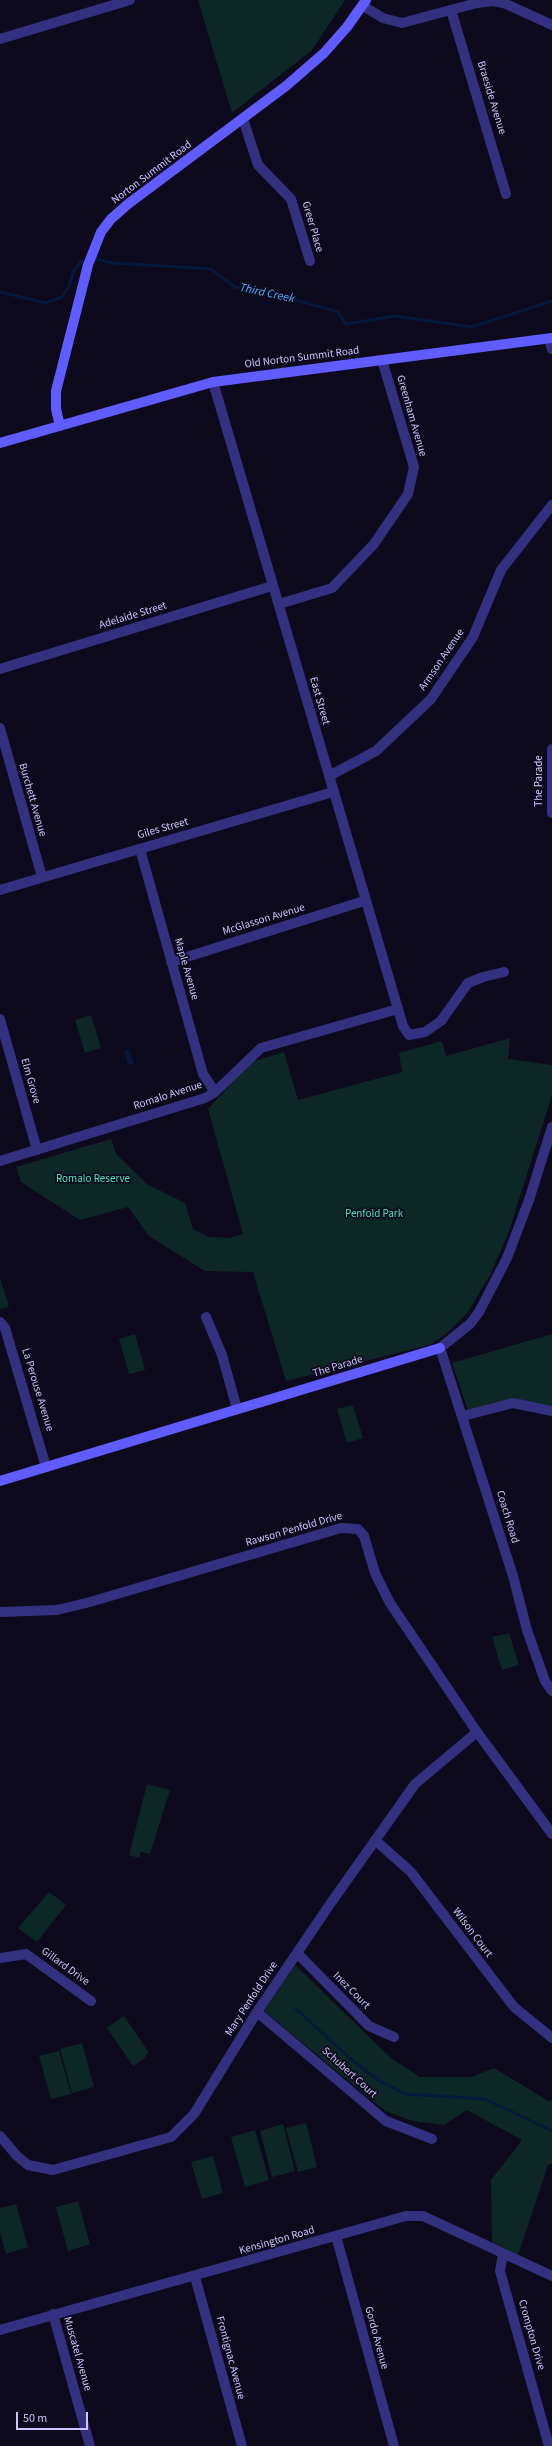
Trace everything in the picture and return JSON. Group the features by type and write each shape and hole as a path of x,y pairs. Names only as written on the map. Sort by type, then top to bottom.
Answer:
{"main road":[{"name":"Norton Summit Road","path":"60,426 55,400 88,265 94,246 111,219 128,204 243,119 324,53 364,3"},
{"name":"Old Norton Summit Road","path":"0,443 213,382 550,338"},
{"name":"The Parade","path":"0,1480 440,1348"}],"street":[{"path":"0,39 130,0"},
{"path":"364,3 383,18 402,23 488,2 506,2 552,25"},
{"name":"Braeside Avenue","path":"451,10 506,194"},
{"name":"Greer Place","path":"243,119 258,165 291,199 310,261"},
{"path":"550,338 552,349"},
{"name":"Greenham Avenue","path":"279,604 332,588 374,544 408,494 414,467 382,360"},
{"name":"East Street","path":"213,382 329,776 332,792 364,902 403,1026 409,1035 425,1032 441,1021 468,984 483,977 504,972"},
{"name":"Armson Avenue","path":"329,776 376,751 431,699 473,637 502,570 552,505"},
{"name":"Adelaide Street","path":"0,669 272,586"},
{"name":"Burchett Avenue","path":"0,728 42,877"},
{"name":"The Parade","path":"552,749 552,814"},
{"name":"Giles Street","path":"0,890 332,792"},
{"name":"Maple Avenue","path":"140,849 203,1074 215,1092"},
{"name":"McGlasson Avenue","path":"171,962 364,902"},
{"name":"Romalo Avenue","path":"0,1161 205,1098 215,1092 261,1048 398,1009"},
{"name":"Elm Grove","path":"0,1019 37,1150"},
{"name":"The Parade","path":"440,1348 470,1324 479,1312 507,1258 530,1200 552,1127"},
{"path":"206,1317 222,1355 237,1409"},
{"name":"La Perouse Avenue","path":"0,1322 5,1328 46,1467"},
{"name":"Coach Road","path":"440,1348 513,1576 527,1630 545,1681 552,1691"},
{"path":"463,1416 513,1404 552,1411"},
{"name":"Rawson Penfold Drive","path":"0,1612 57,1610 84,1604 341,1528 353,1527 364,1536 375,1572 390,1603 477,1732 552,1834"},
{"name":"Mary Penfold Drive","path":"0,2136 17,2156 28,2165 53,2170 171,2136 194,2114 257,2012 415,1784 477,1732"},
{"name":"Wilson Court","path":"375,1840 411,1872 514,2008 552,2038"},
{"name":"Inez Court","path":"297,1953 369,2026 394,2037"},
{"name":"Gillard Drive","path":"0,1958 26,1954 91,2001"},
{"name":"Schubert Court","path":"257,2012 386,2121 432,2139"},
{"name":"Kensington Road","path":"0,2330 53,2314 195,2277 406,2216 423,2216 552,2276"},
{"name":"Gordo Avenue","path":"336,2236 394,2446"},
{"name":"Crompton Drive","path":"503,2254 500,2271 549,2446"},
{"name":"Frontignac Avenue","path":"195,2277 242,2446"},
{"name":"Muscatel Avenue","path":"53,2314 90,2446"}],"green space":[{"path":"198,0 345,0 312,50 232,113"},
{"path":"91,1015 101,1048 85,1053 75,1020"},
{"name":"Penfold Park","path":"510,1038 508,1059 552,1065 552,1095 508,1234 490,1275 468,1312 445,1335 429,1345 286,1381 253,1272 205,1271 149,1236 128,1207 80,1220 21,1182 16,1167 111,1139 116,1154 147,1184 185,1203 193,1229 208,1237 230,1238 243,1234 208,1109 251,1062 284,1052 298,1100 402,1072 399,1053 442,1041 446,1056"},
{"path":"0,1278 9,1307 0,1309"},
{"path":"135,1334 145,1370 129,1374 119,1339"},
{"path":"552,1334 552,1407 511,1399 468,1410 452,1363"},
{"path":"353,1405 363,1438 347,1443 337,1409"},
{"path":"509,1633 519,1665 502,1670 492,1637"},
{"path":"147,1784 170,1790 150,1854 141,1852 139,1858 129,1855"},
{"path":"49,1892 66,1905 37,1942 18,1928"},
{"path":"295,1965 392,2059 420,2077 472,2077 494,2068 550,2102 552,2099 552,2163 548,2165 518,2255 492,2242 491,2180 522,2140 467,2110 444,2125 413,2121 385,2111 264,2011"},
{"path":"124,2016 148,2051 145,2058 133,2066 107,2028"},
{"path":"82,2043 94,2087 72,2093 60,2049"},
{"path":"59,2051 71,2094 51,2099 39,2056"},
{"path":"306,2123 317,2167 298,2172 286,2128"},
{"path":"283,2124 295,2171 272,2177 260,2131"},
{"path":"255,2130 269,2180 245,2187 231,2137"},
{"path":"213,2156 223,2193 202,2199 191,2162"},
{"path":"78,2201 90,2244 68,2251 56,2207"},
{"path":"16,2204 28,2247 6,2254 0,2232 0,2208"}],"water":[{"path":"129,1049 134,1064 130,1065 128,1064 124,1051"}],"waterway":[{"name":"Third Creek","path":"0,292 46,303 62,297 69,287 73,272 81,261 96,259 113,263 211,269 235,287 264,291 338,312 346,324 395,316 472,327 552,301"},
{"path":"296,2009 353,2061 380,2081 405,2094 485,2099 552,2131"}],"park label":[{"name":"Romalo Reserve","path":"93,1180"}]}
